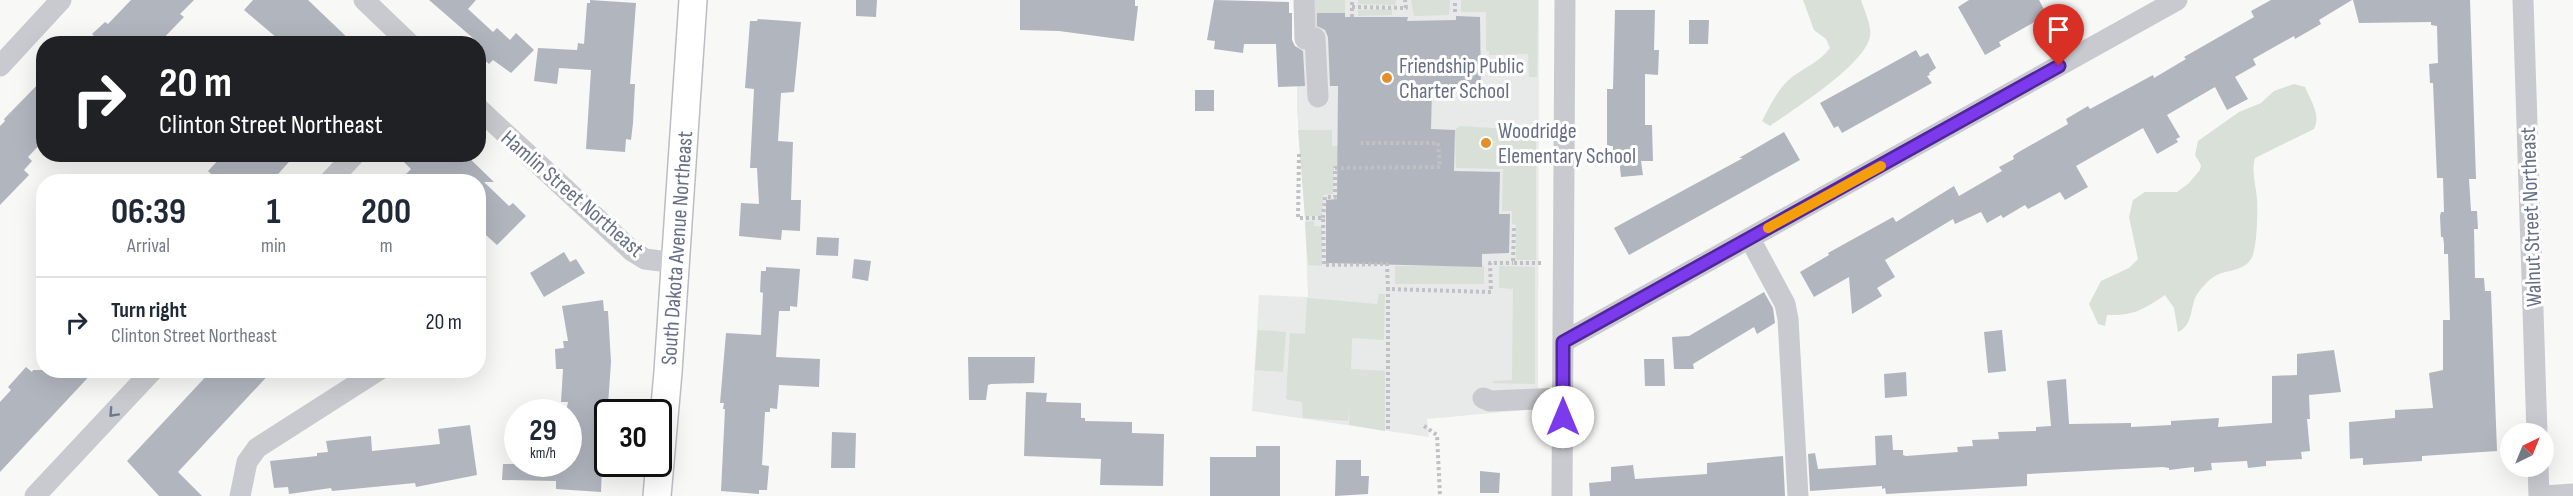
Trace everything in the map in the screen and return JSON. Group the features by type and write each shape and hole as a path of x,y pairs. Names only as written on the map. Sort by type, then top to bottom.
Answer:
{"main road":[{"name":"South Dakota Avenue Northeast","path":"657,496 693,0"}],"street":[{"path":"0,66 61,0"},
{"path":"364,0 402,36"},
{"path":"1304,0 1305,39 1315,38 1317,97"},
{"path":"1562,496 1565,0"},
{"path":"1563,342 2177,0"},
{"name":"Walnut Street Northeast","path":"2523,0 2537,423"},
{"name":"Hamlin Street Northeast","path":"486,115 632,251 645,259 675,263"},
{"path":"339,174 349,162"},
{"path":"1750,238 1785,304 1792,368 1798,496"},
{"path":"35,496 146,378"},
{"path":"240,496 247,462 257,448 366,378"},
{"path":"1483,398 1490,401 1563,398"},
{"path":"2539,477 2542,496 2573,494"}],"path":[{"path":"1352,0 1352,17"},
{"path":"1352,6 1406,8 1405,0"},
{"path":"1455,0 1455,12"},
{"path":"1361,143 1438,142 1440,167 1335,168 1335,197 1325,197 1324,264 1387,264 1389,429"},
{"path":"1299,154 1298,218 1323,218"},
{"path":"1513,263 1514,228"},
{"path":"1388,289 1491,292 1490,263 1542,263"},
{"path":"1424,426 1437,435 1440,496"}],"shaded area":[{"path":"1310,0 1539,0 1538,409 1427,419 1429,437 1252,411 1259,295 1308,297 1297,109 1297,37"},
{"path":"1310,0 1345,0 1345,13 1319,13 1319,36 1310,37"},
{"path":"1358,0 1396,0 1395,5 1358,4"},
{"path":"1411,0 1450,0 1449,15 1414,16"},
{"path":"1461,0 1538,0 1537,77 1529,77 1528,54 1489,55 1489,51 1486,51 1486,12 1461,12"},
{"path":"1803,0 1861,0 1869,23 1870,36 1866,47 1843,72 1770,126 1762,121 1783,86 1792,77 1822,57 1830,48 1826,39 1814,30"},
{"path":"1392,9 1392,15 1358,16 1358,10"},
{"path":"2294,84 2305,87 2314,108 2316,124 2314,129 2255,158 2253,168 2257,199 2257,230 2255,248 2248,263 2241,268 2216,275 2207,282 2195,298 2187,324 2178,332 2174,308 2165,295 2138,311 2107,315 2105,326 2098,324 2089,304 2101,281 2129,268 2138,259 2129,217 2133,200 2145,192 2177,192 2188,184 2200,170 2201,165 2195,155 2198,141 2239,112 2261,103 2274,91"},
{"path":"1460,126 1536,131 1536,260 1516,260 1516,225 1512,224 1512,211 1502,211 1503,169 1456,168 1455,130"},
{"path":"1298,130 1332,130 1332,146 1422,144 1416,166 1334,166 1333,194 1323,195 1322,216 1305,216"},
{"path":"1314,221 1314,226 1322,227 1322,266 1308,265 1305,222"},
{"path":"1395,266 1484,266 1484,284 1395,284"},
{"path":"1499,266 1535,267 1535,384 1492,383 1512,380 1513,289 1499,288"},
{"path":"1379,294 1385,294 1384,340 1352,338 1351,369 1385,371 1385,431 1349,425 1350,407 1348,421 1303,418 1302,402 1286,399 1290,333 1305,334 1307,298 1377,304"},
{"path":"1258,330 1286,332 1283,372 1255,370"}],"building":[{"path":"131,0 194,0 180,14 184,17 166,36 94,36 92,34 105,22 108,24"},
{"path":"253,0 308,0 346,36 275,36 244,10"},
{"path":"429,0 476,0 468,9 493,32 497,28 510,40 516,33 534,50 511,73 493,60 489,64 486,61 486,36 471,36"},
{"path":"590,0 636,3 630,84 635,84 633,123 631,140 626,139 625,152 586,149 591,70 559,68 557,84 534,81 538,48 577,50 578,43 584,44 587,3 590,3"},
{"path":"856,0 877,0 876,17 856,16"},
{"path":"1020,0 1135,0 1135,6 1138,6 1134,41 1059,31 1020,30"},
{"path":"1214,0 1289,2 1289,13 1292,13 1292,40 1295,46 1303,51 1305,86 1278,87 1276,44 1244,44 1243,53 1214,49 1215,41 1207,40"},
{"path":"1969,0 2039,0 2047,15 1999,42 2001,46 1985,55 1958,7"},
{"path":"2271,0 2352,0 2319,20 2321,24 2253,59 2256,65 2235,77 2248,99 2227,110 2215,87 2167,115 2180,137 2176,139 2178,142 2157,154 2143,128 2076,166 2088,187 2065,200 2060,192 2028,209 2025,205 2003,218 2001,215 1987,223 1981,212 1955,224 1953,219 1885,260 1895,277 1877,288 1882,296 1852,314 1849,277 1814,297 1800,272 1829,255 1828,253 1893,217 1896,222 1954,186 1959,196 2002,171 1999,167 2014,159 2013,156 2017,153 2068,124 2066,119 2088,106 2090,109 2153,75 2154,78 2186,59 2184,57 2254,17 2251,11"},
{"path":"2353,0 2470,0 2476,179 2469,179 2471,211 2477,211 2478,229 2474,229 2475,278 2484,278 2485,291 2491,291 2497,451 2422,456 2422,461 2363,465 2363,458 2350,459 2349,422 2395,418 2395,410 2433,408 2429,373 2443,370 2443,320 2450,320 2448,254 2444,254 2443,237 2441,237 2440,216 2441,212 2444,212 2443,178 2437,178 2433,83 2430,83 2429,64 2438,63 2437,26 2431,25 2431,22 2359,23"},
{"path":"1615,10 1655,10 1654,50 1659,50 1658,75 1645,74 1645,125 1652,125 1653,161 1641,161 1643,175 1621,177 1618,150 1613,150 1613,146 1607,146 1607,89 1613,89"},
{"path":"1317,13 1345,13 1345,17 1408,17 1407,21 1456,20 1456,16 1480,17 1481,90 1432,90 1431,129 1455,130 1454,171 1500,172 1499,214 1510,214 1509,253 1482,254 1482,267 1326,263 1326,200 1337,199 1338,86 1330,86 1328,37 1325,30 1317,26"},
{"path":"758,19 801,22 794,92 781,93 778,141 793,142 791,200 801,200 800,231 782,230 781,240 739,236 741,203 759,204 757,168 750,168 754,89 745,88 750,21"},
{"path":"1689,20 1709,20 1708,44 1689,44"},
{"path":"1916,50 1920,57 1928,53 1936,68 1927,76 1932,83 1842,133 1838,126 1834,128 1820,103"},
{"path":"36,86 36,148 28,157 32,161 24,170 29,175 0,205 0,126 5,121 4,119"},
{"path":"1195,90 1214,90 1214,111 1195,111"},
{"path":"1784,132 1800,160 1629,255 1614,228 1743,158 1739,158"},
{"path":"216,162 289,162 278,174 211,174 208,171"},
{"path":"404,162 473,162 486,174 406,174 411,169"},
{"path":"486,174 494,182 486,182"},
{"path":"486,184 509,206 513,203 526,216 497,245 486,235"},
{"path":"817,237 839,238 838,256 816,255"},
{"path":"564,252 570,262 576,259 585,273 544,297 530,273"},
{"path":"854,259 871,261 868,281 852,278"},
{"path":"766,267 800,269 797,307 790,306 790,311 779,311 776,357 820,359 819,387 779,385 777,409 770,408 770,412 765,412 762,465 769,466 767,490 759,490 759,494 721,491 725,409 723,409 724,403 720,403 726,333 761,335 763,293 760,292 761,271 766,271"},
{"path":"1764,292 1773,308 1775,323 1757,334 1754,327 1693,364 1694,369 1674,369 1672,337 1689,336"},
{"path":"603,300 604,311 608,311 611,362 608,399 594,399 594,477 602,477 601,492 556,489 556,481 502,480 503,464 504,477 582,477 582,399 561,399 563,369 556,369 555,349 564,348 563,341 568,341 562,306"},
{"path":"2002,330 2006,371 1988,373 1984,332"},
{"path":"2334,350 2341,392 2309,395 2310,419 2307,419 2310,451 2301,452 2302,459 2266,461 2266,466 2248,468 2247,461 2211,463 2212,470 2194,472 2194,467 2169,470 2163,467 2027,474 2027,486 1886,494 1882,486 1810,491 1808,454 1815,453 1818,469 1876,465 1875,436 1892,435 1893,450 1903,450 1903,455 1906,456 1958,452 1957,447 1973,446 1972,440 1999,439 1998,432 2036,431 2036,427 2051,426 2047,381 2066,379 2069,424 2131,423 2131,427 2171,425 2171,421 2219,418 2218,427 2272,423 2272,376 2297,375 2297,354"},
{"path":"968,357 1035,357 1034,383 991,384 988,385 986,400 969,400"},
{"path":"1644,359 1664,359 1665,386 1645,386"},
{"path":"26,367 32,372 36,370 36,378 88,378 0,472 0,402 11,390 8,387"},
{"path":"1906,372 1907,396 1885,398 1884,374"},
{"path":"205,378 266,378 178,472 202,496 159,496 127,461"},
{"path":"1026,392 1047,393 1046,402 1081,403 1081,418 1085,418 1085,421 1132,422 1132,433 1164,434 1163,486 1100,485 1101,459 1024,456"},
{"path":"470,425 477,475 416,487 415,483 332,491 331,488 289,494 288,487 274,488 270,461 317,456 317,453 328,452 326,441 371,436 372,451 440,444 438,429"},
{"path":"832,432 856,433 855,468 831,468"},
{"path":"1256,446 1280,446 1280,496 1210,496 1210,457 1256,457"},
{"path":"1783,456 1785,496 1590,496 1589,483 1611,481 1611,467 1633,465 1635,479 1707,474 1707,463"},
{"path":"1336,460 1361,460 1361,476 1369,476 1368,494 1335,496"},
{"path":"1480,471 1500,473 1499,493 1480,493"}],"slow traffic":[{"path":"1768,228 1881,166"}],"place":[{"name":"Friendship Public Charter School","path":"1387,78"},
{"name":"Woodridge Elementary School","path":"1486,143"}],"route":[{"path":"1563,417 1563,342 2059,66"}]}
